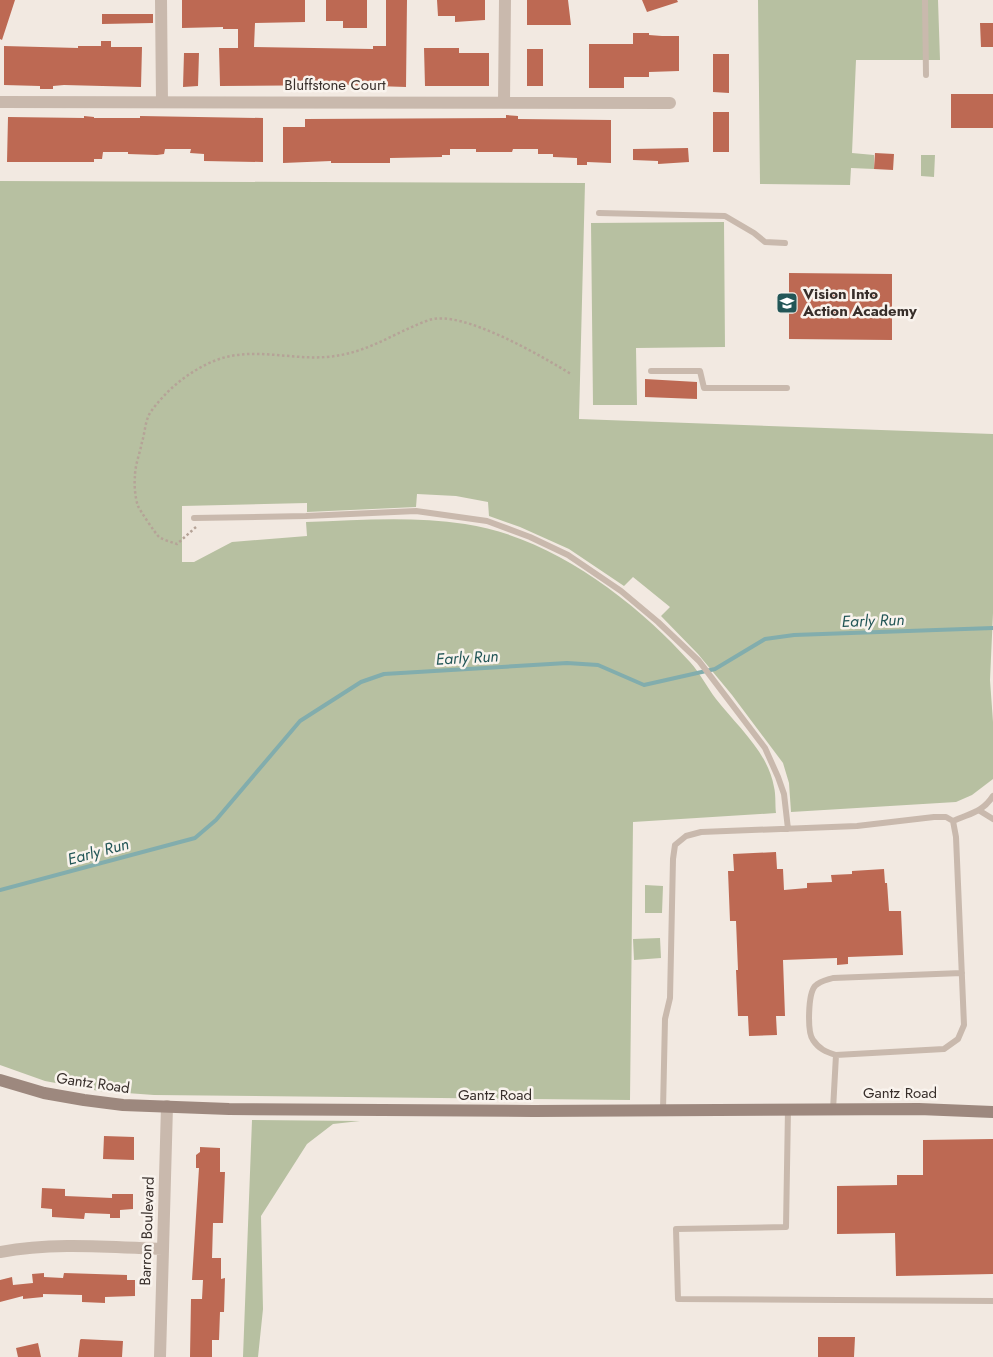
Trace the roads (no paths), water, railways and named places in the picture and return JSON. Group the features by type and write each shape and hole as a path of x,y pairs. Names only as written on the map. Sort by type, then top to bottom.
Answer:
{"main road":[{"name":"Gantz Road","path":"0,1080 44,1093 122,1105 229,1109 534,1111 919,1109 993,1112"}],"street":[{"path":"161,0 162,102"},
{"path":"504,102 505,0"},
{"name":"Bluffstone Court","path":"0,102 670,103"},
{"name":"Barron Boulevard","path":"160,1357 167,1106"},
{"path":"0,1252 21,1248 57,1246 162,1249"}],"lane":[{"path":"925,0 926,75"},
{"path":"599,213 725,216 754,233 765,242 785,243"},
{"path":"651,371 700,371 704,388 787,388"},
{"path":"194,518 416,512 487,521 530,537 568,555 621,591 658,622 699,661 765,748 784,794 788,829"},
{"path":"953,821 980,811 989,803 993,796"},
{"path":"980,811 993,819"},
{"path":"663,1110 665,1019 670,998 673,859 675,845 686,836 701,832 857,826 934,816 946,817 953,821 956,837 962,973 964,1025 958,1039 944,1048 836,1055 822,1050 812,1039 809,1029 810,995 814,987 822,981 833,978 962,973"},
{"path":"833,1110 836,1055"},
{"path":"788,1109 786,1227 676,1229 678,1298 993,1301"}],"waterway":[{"name":"Early Run","path":"0,890 195,838 216,820 300,721 361,682 384,674 567,663 598,665 644,685 715,669 765,639 794,635 993,628"}],"place":[{"name":"Vision Into Action Academy","path":"787,303"}]}
